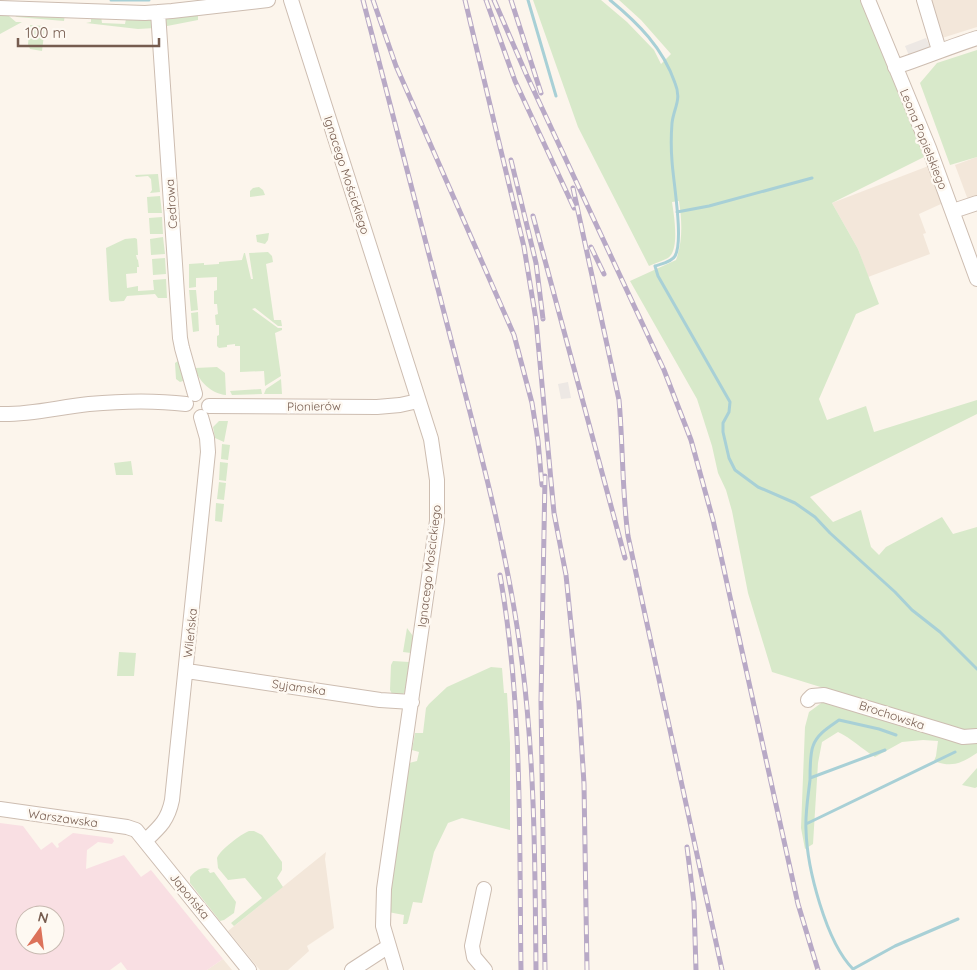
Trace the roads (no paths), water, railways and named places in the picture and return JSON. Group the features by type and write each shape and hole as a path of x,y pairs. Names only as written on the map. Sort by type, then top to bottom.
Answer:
{"street":[{"path":"0,8 119,13 158,12 268,0"},
{"name":"Ignacego Mościckiego","path":"291,0 431,439 438,480 437,521 384,890 383,918 396,970"},
{"name":"Leona Popielskiego","path":"868,0 929,148 977,280"},
{"path":"924,0 939,50"},
{"name":"Cedrowa","path":"158,12 180,338 190,399"},
{"path":"895,67 977,38"},
{"path":"953,211 977,203"},
{"path":"0,414 40,412 112,402 190,399 204,395 208,400 205,411 193,416 189,414 190,399"},
{"name":"Pionierów","path":"205,411 377,407 418,401"},
{"name":"Wileńska","path":"146,841 166,820 170,811 208,452 205,411"},
{"name":"Syjamska","path":"186,671 380,700 412,702"},
{"name":"Brochowska","path":"808,700 812,696 824,695 947,732 963,736 977,736"},
{"name":"Warszawska","path":"0,809 127,827"},
{"name":"Japońska","path":"127,827 136,830 146,841 249,970"},
{"path":"484,889 472,946 474,956 485,970"},
{"path":"352,970 389,946"}],"waterway":[{"path":"111,0 149,0"},
{"path":"528,0 556,96"},
{"path":"610,0 640,27 657,47 670,70 677,89 678,99 672,123 671,142 678,224 677,248 675,256 671,260 655,266 658,276 730,402 729,412 723,423 723,432 729,458 735,470 758,487 795,503 815,517 912,610 940,632 977,669"},
{"path":"677,212 709,206 812,178"},
{"path":"896,735 839,720 824,731 815,742 811,758 806,824 810,864 820,904 834,941 843,957 853,969 895,946 958,919"},
{"path":"810,778 885,750"},
{"path":"806,824 955,752"}],"railway":[{"path":"363,0 484,467 510,584 522,662 530,739 534,816 536,970"},
{"path":"373,0 396,66 514,335 532,403 542,485"},
{"path":"465,0 524,247 536,320 554,513 566,575 579,704 584,784 587,970"},
{"path":"486,0 515,81 574,208"},
{"path":"494,0 527,76 664,370 691,440 713,520 798,904 818,970"},
{"path":"511,0 541,93"},
{"path":"511,160 536,263 543,319"},
{"path":"573,188 619,400 628,536 722,970"},
{"path":"533,216 625,558"},
{"path":"591,247 604,274"},
{"path":"545,476 541,701 545,970"},
{"path":"500,575 513,673 516,722 520,821 521,970"},
{"path":"687,847 694,903 696,970"}]}
